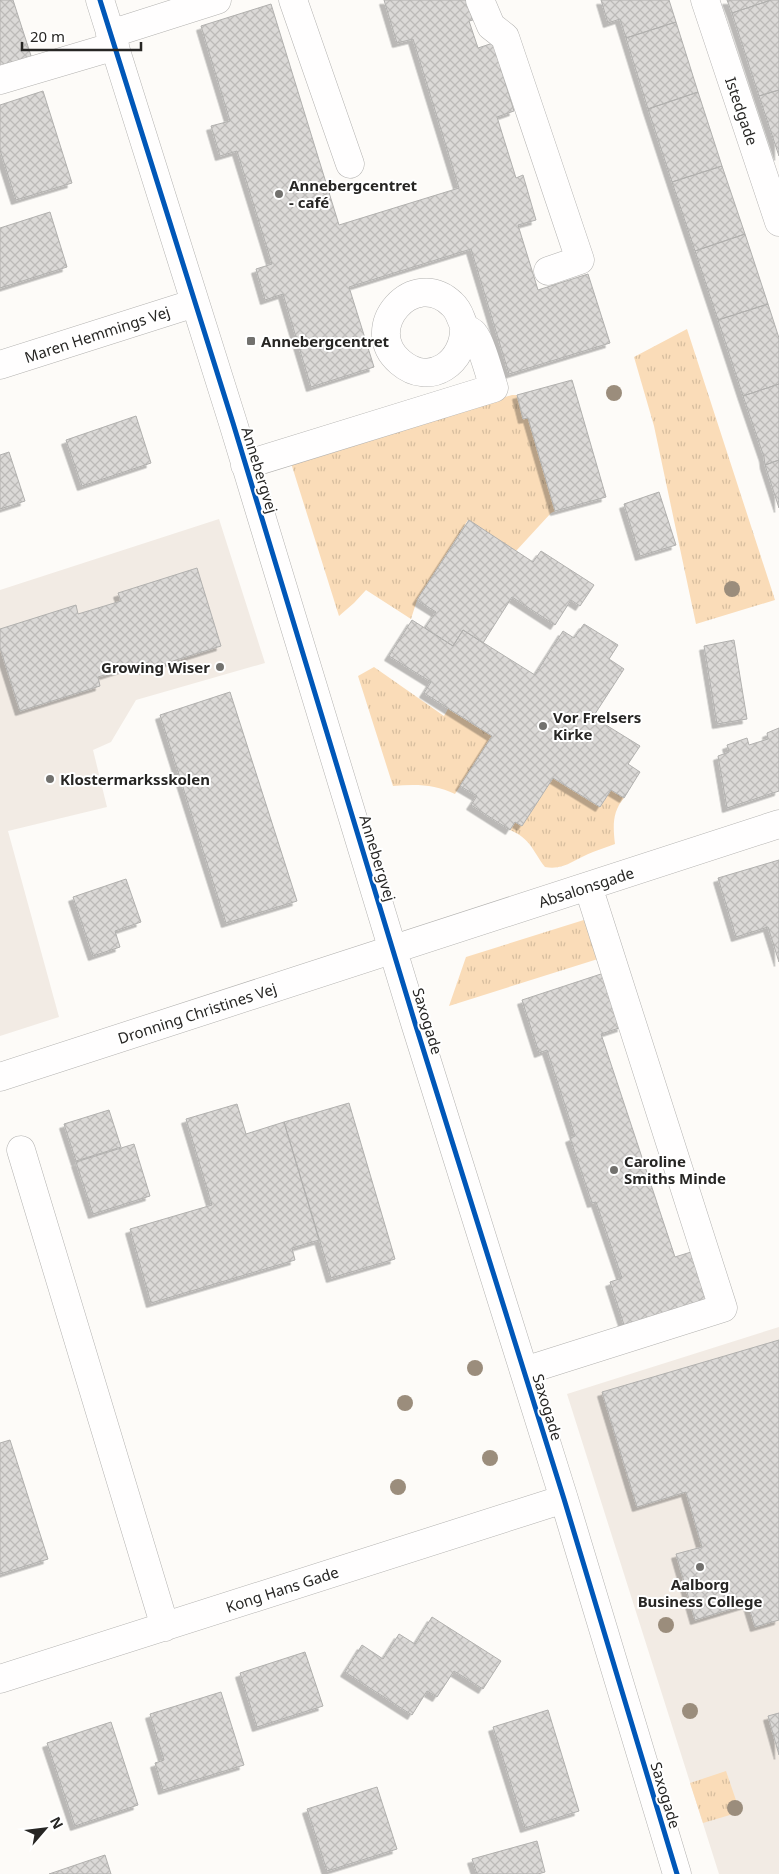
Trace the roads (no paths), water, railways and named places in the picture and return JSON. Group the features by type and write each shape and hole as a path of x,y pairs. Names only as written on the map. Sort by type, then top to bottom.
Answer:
{"street":[{"name":"Annebergvej","path":"100,0 195,302 393,949"},
{"path":"0,80 217,0"},
{"path":"293,0 350,164"},
{"path":"480,0 491,26 505,37 580,260 548,271"},
{"name":"Istedgade","path":"705,0 779,222"},
{"name":"Maren Hemmings Vej","path":"0,365 195,302"},
{"path":"245,465 494,388 475,335 464,326"},
{"name":"Absalonsgade","path":"393,949 779,824"},
{"path":"524,1371 724,1308 588,886"},
{"name":"Dronning Christines Vej","path":"0,1076 393,949"},
{"name":"Saxogade","path":"393,949 564,1499 677,1874"},
{"path":"21,1150 166,1627"},
{"name":"Kong Hans Gade","path":"0,1679 564,1499"}],"place":[{"name":"Annebergcentret - café","path":"279,194"},
{"name":"Annebergcentret","path":"251,341"},
{"name":"Growing Wiser","path":"220,667"},
{"name":"Vor Frelsers Kirke","path":"543,726"},
{"name":"Klostermarksskolen","path":"50,779"},
{"name":"Caroline Smiths Minde","path":"614,1170"},
{"name":"Aalborg Business College","path":"700,1567"}]}
